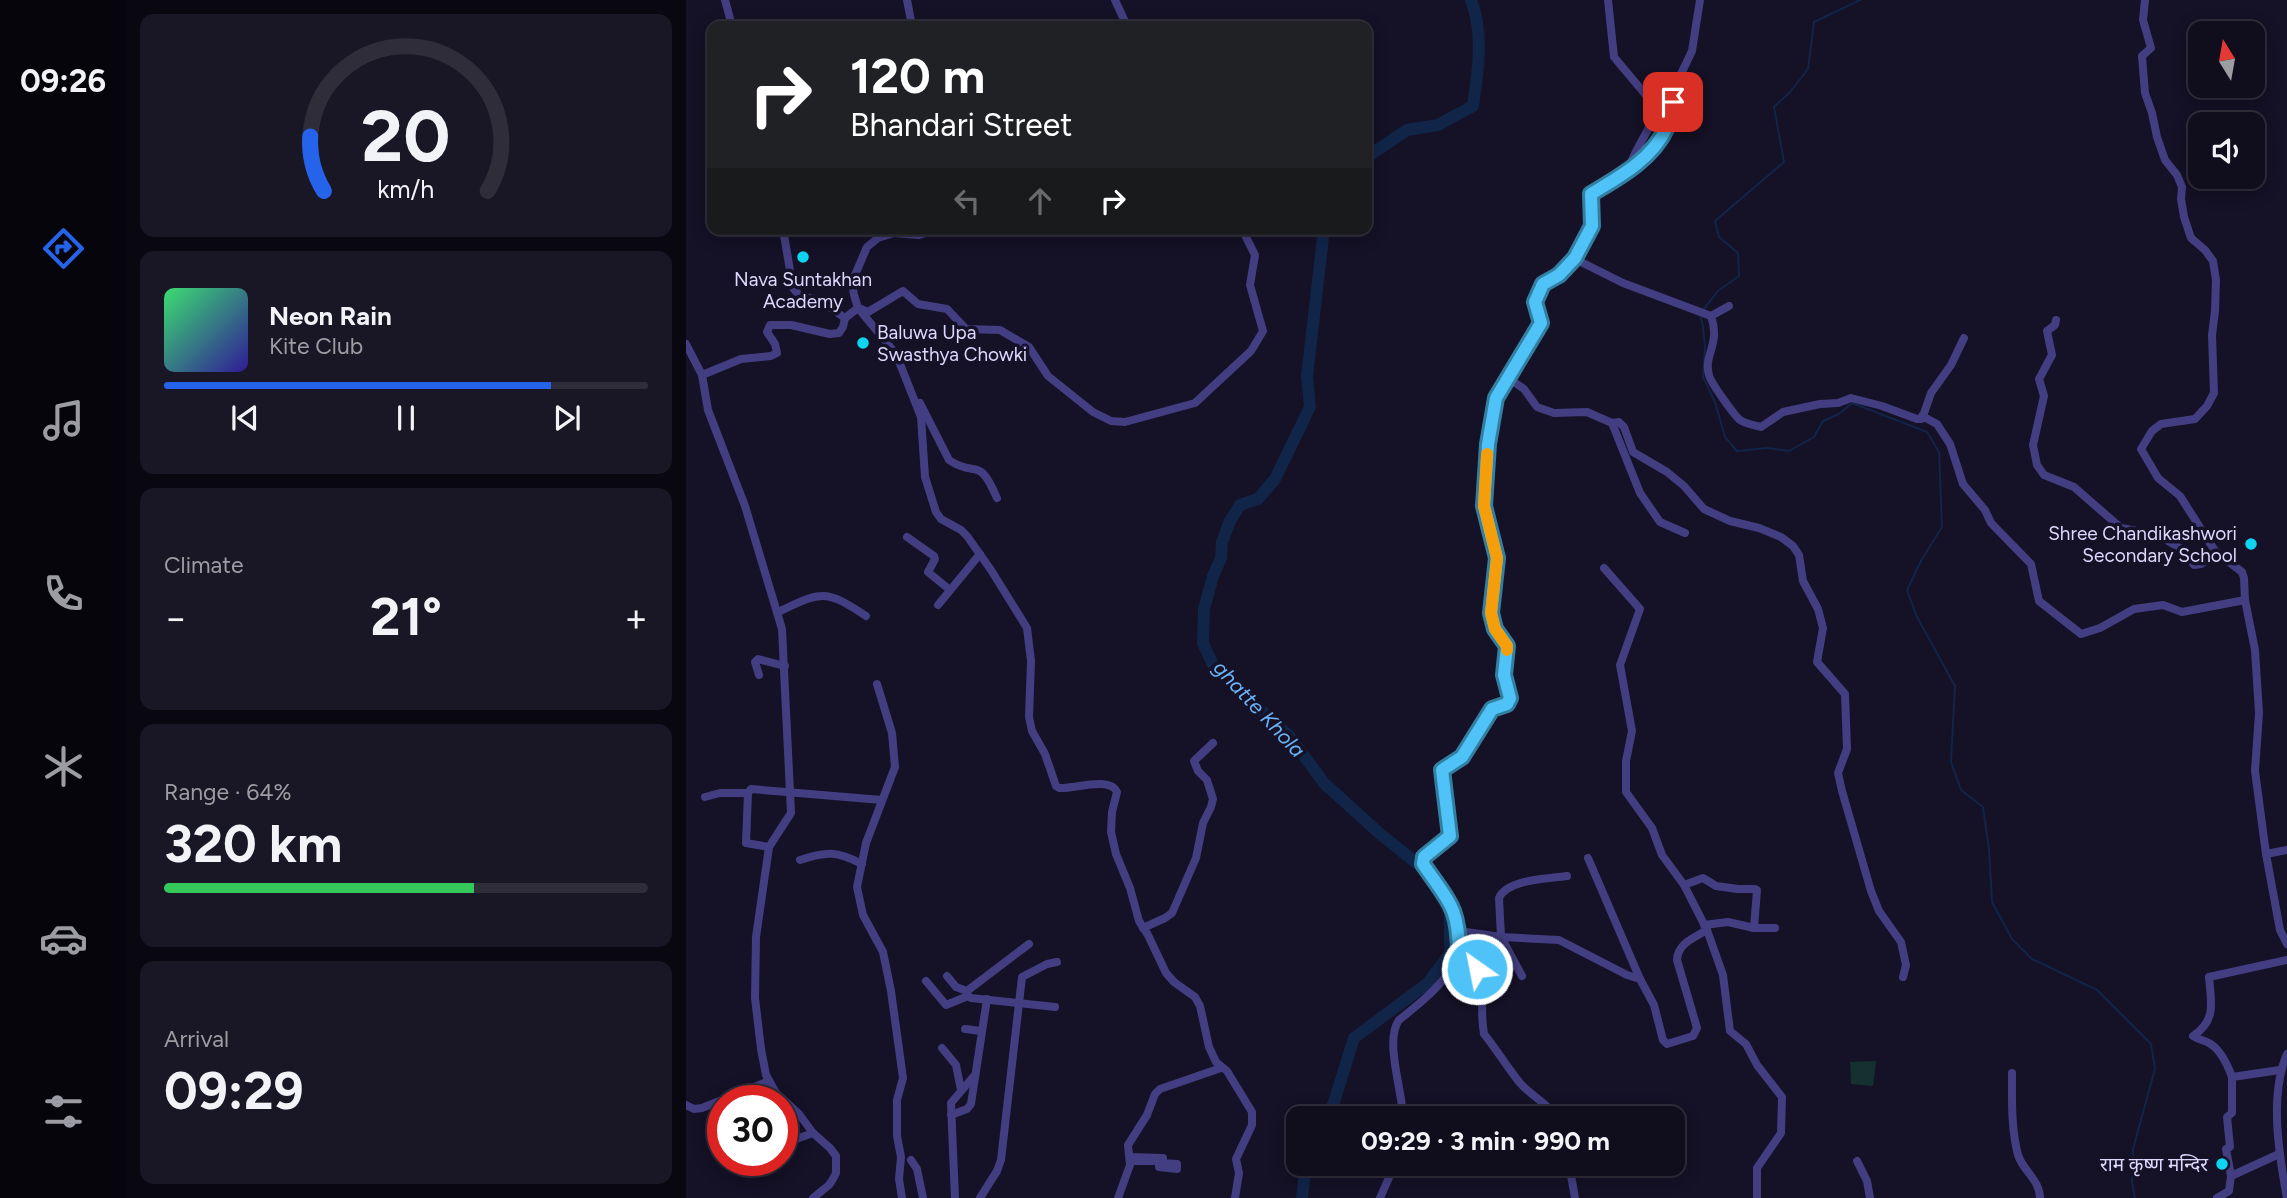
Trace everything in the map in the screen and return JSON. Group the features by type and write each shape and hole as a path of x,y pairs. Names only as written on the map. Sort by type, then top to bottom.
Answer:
{"street":[{"path":"725,0 731,21"},
{"path":"907,0 911,21"},
{"path":"1115,0 1125,21"},
{"path":"1608,0 1614,57 1655,106 1654,120 1631,158 1628,172"},
{"path":"1401,1106 1392,1034 1394,1027 1438,986 1459,954 1459,931 1454,910 1423,864 1424,857 1450,836 1442,770 1462,757 1492,709 1507,704 1510,698 1504,675 1507,646 1495,629 1491,613 1497,558 1484,506 1488,444 1496,398 1541,323 1535,302 1543,284 1559,275 1575,258 1592,226 1591,194 1628,172 1654,147 1667,128 1680,76 1692,51 1700,0"},
{"path":"2145,0 2143,20 2151,48 2143,56 2145,93 2165,160 2177,175 2182,187 2183,217 2191,238 2213,261 2216,280 2212,335 2214,393 2207,406 2195,418 2161,424 2152,431 2141,449 2158,478 2180,496 2218,553 2242,572 2244,578 2245,600 2255,650 2259,713 2255,771 2280,930 2287,944"},
{"path":"784,235 793,288 800,296 819,300 845,318"},
{"path":"885,235 867,247 852,282 859,308 896,354 920,417 925,477 936,512 940,519 961,530 981,554 1027,628 1031,661 1031,731 1045,754 1056,786 1065,789 1104,783 1116,787 1110,822 1114,845 1130,888 1136,915 1166,972 1174,982 1195,997 1200,1006 1209,1047 1252,1112 1252,1125 1236,1160 1239,1173 1236,1198"},
{"path":"859,308 867,312 903,291 918,304 947,309 966,329 1000,330 1029,346 1048,376 1093,412 1111,421 1125,422 1195,404 1251,351 1263,331 1250,285 1255,255 1245,235"},
{"path":"1575,258 1623,283 1710,316 1730,306"},
{"path":"702,375 741,359 771,356 776,353 775,344 767,332 770,326 791,325 831,334 839,333 845,318 859,308"},
{"path":"1710,316 1715,329 1715,341 1709,361 1709,376 1733,414 1743,422 1761,427 1783,412 1839,403 1851,398 1922,419 1931,393 1951,365 1964,338"},
{"path":"2056,320 2055,326 2048,331 2052,355 2039,379 2044,396 2033,445 2038,466 2044,475 2074,487 2120,528 2160,535 2186,552 2194,565 2201,565 2218,553"},
{"path":"686,344 702,375 708,410 745,506 782,629 791,813 769,847 756,937 755,987 762,1057 769,1081 776,1093 799,1114 836,1156 836,1173 829,1185 813,1198"},
{"path":"1508,378 1524,389 1537,407 1554,412 1587,412 1612,423 1619,422 1624,426 1633,452 1667,472 1684,486 1704,509 1730,521 1782,537 1799,555 1803,581 1818,609 1823,628 1817,662 1845,694 1847,749 1838,773 1842,791 1878,911 1901,942 1906,965 1903,976"},
{"path":"907,383 915,393 949,460 986,473 997,498"},
{"path":"1922,416 1937,424 1950,444 1963,484 1985,510 1992,523 2031,564 2039,601 2050,611 2063,617 2081,634 2100,628 2134,609 2163,605 2182,612 2245,600"},
{"path":"1612,423 1640,493 1660,522 1685,533"},
{"path":"907,537 934,556 928,572 950,590"},
{"path":"938,605 981,554"},
{"path":"1604,568 1640,609 1620,665 1632,731 1626,761 1626,792 1652,828 1662,855 1684,885 1706,928 1723,975 1730,1031 1746,1044 1757,1065 1782,1097 1781,1133 1757,1168 1756,1198"},
{"path":"778,612 805,598 821,595 849,604 866,616"},
{"path":"759,675 755,662 758,659 785,666"},
{"path":"877,684 889,720 894,773 866,843 857,887 867,925 883,952 902,1066 902,1084 897,1100 902,1198"},
{"path":"1143,928 1172,913 1196,858 1203,823 1212,807 1213,799 1207,780 1198,771 1194,761 1213,743"},
{"path":"769,847 746,843 748,793 751,789 882,800"},
{"path":"705,797 720,793 748,793"},
{"path":"2266,854 2287,849"},
{"path":"800,860 831,853 845,855 862,863"},
{"path":"1588,858 1640,979 1654,1005 1665,1043 1672,1044 1693,1036 1697,1028 1677,960 1681,946 1706,928 1728,922 1754,928 1775,928"},
{"path":"1522,976 1501,937 1501,893 1512,885 1567,876"},
{"path":"1684,885 1703,878 1716,886 1755,888 1754,928"},
{"path":"1459,931 1501,937 1559,940 1640,979"},
{"path":"926,981 946,1006 967,994 1029,944"},
{"path":"1459,954 1471,962 1481,977 1484,1034 1521,1083 1547,1106"},
{"path":"2217,1198 2229,1191 2231,1176 2226,1149 2230,1147 2227,1117 2232,1113 2233,1105 2231,1077 2219,1052 2208,1042 2193,1036 2207,1025 2212,1008 2209,977 2287,960"},
{"path":"980,1198 1001,1160 1022,977 1047,964 1058,962"},
{"path":"947,976 971,998 1055,1007"},
{"path":"951,1115 967,1109 971,1104 987,999"},
{"path":"965,1030 981,1031"},
{"path":"942,1048 956,1065 961,1090"},
{"path":"2287,1054 2280,1070 2279,1154 2287,1198"},
{"path":"1118,1198 1130,1159 1128,1144 1147,1115 1155,1094 1160,1089 1222,1068"},
{"path":"2231,1077 2280,1070"},
{"path":"2012,1073 2011,1112 2016,1146 2020,1161 2030,1171 2040,1190 2040,1198"},
{"path":"955,1198 951,1103 974,1076"},
{"path":"761,1085 769,1081"},
{"path":"686,1105 694,1109 707,1106"},
{"path":"798,1138 813,1133"},
{"path":"2231,1176 2279,1154"},
{"path":"1163,1158 1164,1163 1177,1164 1178,1169 1159,1167 1159,1161 1130,1159 1163,1158"},
{"path":"911,1160 917,1169 923,1198"},
{"path":"1857,1161 1867,1181 1870,1198"},
{"path":"1380,1198 1390,1176"},
{"path":"1571,1176 1575,1198"}],"green space":[{"path":"1876,1061 1873,1086 1851,1084 1850,1062"}],"waterway":[{"name":"ghatte Khola","path":"1372,154 1407,130 1438,125 1473,106 1479,39 1471,0"},
{"path":"1703,310 1718,291 1739,276 1738,253 1719,237 1715,221 1784,162 1774,107 1808,69 1814,22 1860,0"},
{"name":"ghatte Khola","path":"1323,235 1307,376 1310,407 1275,479 1258,499 1240,505 1230,521 1204,609 1203,643 1214,667 1290,737 1324,783 1424,869 1450,909 1450,953 1428,983 1354,1038 1332,1106"},
{"path":"1700,315 1705,348 1703,377 1715,402 1725,437 1737,451 1767,448 1789,451 1814,437 1823,421 1839,414 1852,403 1927,432 1939,452 1942,527 1907,590 1916,615 1955,686 1951,762 1961,790 1983,807 1992,902 2012,939 2032,959 2097,990 2151,1044 2155,1069 2133,1149 2132,1182 2135,1198"},
{"name":"ghatte Khola","path":"1302,1198 1305,1176"}],"slow traffic":[{"path":"1487,454 1484,506 1497,558 1491,613 1495,629 1507,650"}],"place":[{"name":"Nava Suntakhan Academy","path":"803,257"},
{"name":"Baluwa Upa Swasthya Chowki","path":"863,343"},
{"name":"Shree Chandikashwori Secondary School","path":"2251,544"},
{"name":"राम कृष्ण मन्दिर","path":"2222,1164"}],"route":[{"path":"1477,969 1459,954 1458,923 1454,910 1423,864 1424,857 1450,836 1442,770 1462,757 1492,709 1507,704 1510,698 1504,675 1507,646 1495,629 1491,613 1497,558 1484,506 1488,444 1496,398 1541,323 1535,302 1543,284 1559,275 1575,258 1592,226 1591,194 1628,172 1654,147 1667,128 1673,102"}]}
